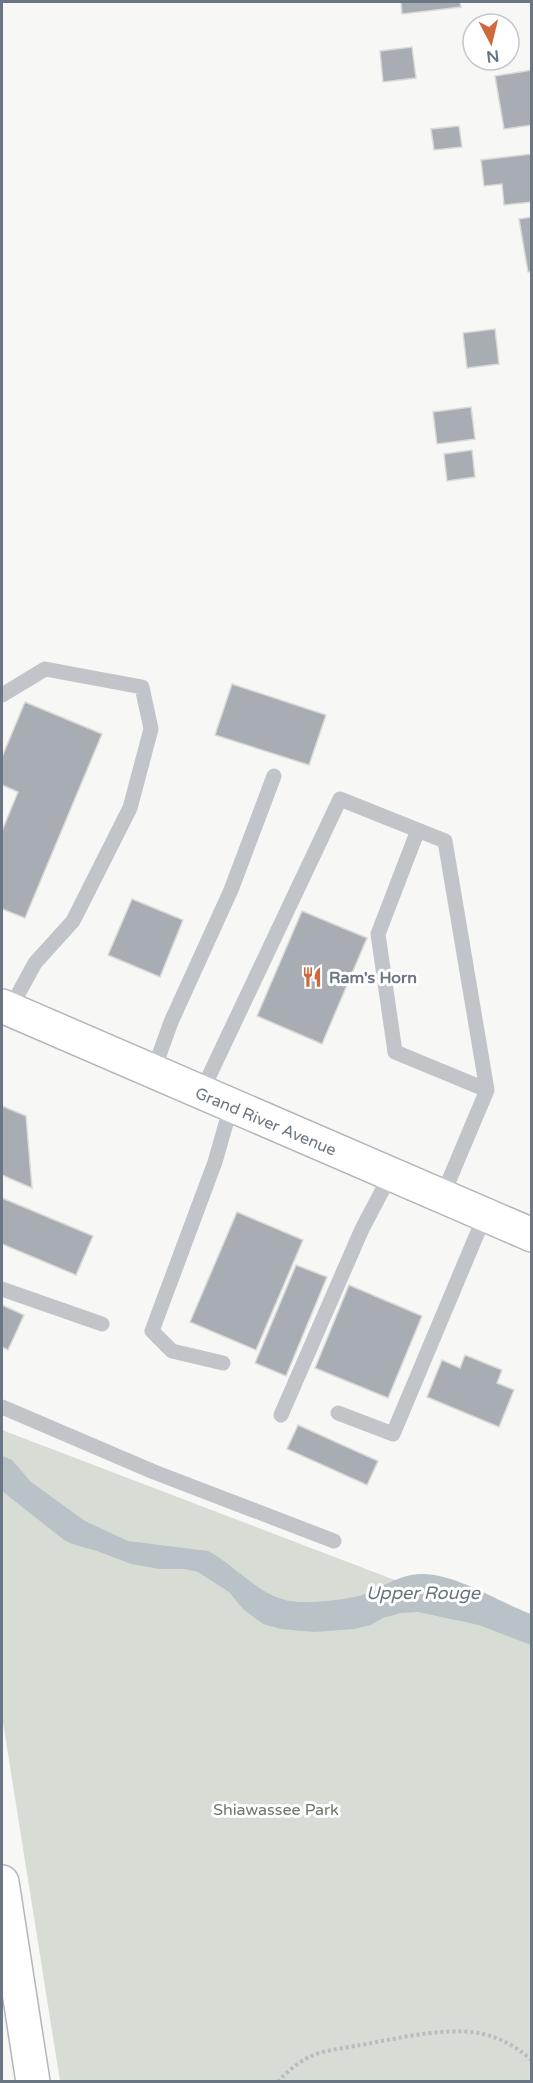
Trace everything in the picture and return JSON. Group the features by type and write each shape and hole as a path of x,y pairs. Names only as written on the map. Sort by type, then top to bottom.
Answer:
{"main road":[{"name":"Grand River Avenue","path":"6,1008 531,1235"},
{"path":"2,1882 33,2082"}],"lane":[{"path":"2,695 45,669 142,687 151,729 130,808 72,921 35,963 6,1008"},
{"path":"153,1072 171,1022 231,890 274,776"},
{"path":"201,1093 340,799 418,830 445,842 487,1090 442,1197"},
{"path":"418,830 378,934 395,1052 487,1090"},
{"path":"223,1363 172,1351 152,1331 215,1162 231,1106"},
{"path":"281,1415 362,1229 391,1174"},
{"path":"338,1413 393,1434 485,1215"},
{"path":"2,1289 102,1324"},
{"path":"2,1407 154,1472 334,1541"}],"path":[{"path":"278,2082 295,2066 312,2056 417,2035 448,2032 477,2033 499,2038 531,2060"}],"green space":[{"name":"Shiawassee Park","path":"2,1430 531,1632 531,2081 60,2081 2,1716"}],"water":[{"name":"Upper Rouge","path":"2,1456 12,1460 31,1482 85,1521 128,1541 208,1551 264,1591 285,1600 312,1602 355,1597 405,1577 421,1574 434,1575 463,1583 531,1614 531,1645 479,1625 418,1612 401,1613 354,1629 314,1632 281,1629 263,1624 243,1609 229,1592 198,1572 131,1564 64,1540 2,1491"}],"building":[{"path":"401,2 460,2 461,7 402,14"},
{"path":"412,47 416,78 383,82 380,51"},
{"path":"532,70 532,125 504,129 495,76"},
{"path":"459,126 462,147 434,150 431,129"},
{"path":"532,154 532,202 504,205 502,184 484,186 481,160"},
{"path":"532,217 532,272 528,272 519,219"},
{"path":"495,329 499,364 467,368 463,333"},
{"path":"471,407 475,439 437,444 433,412"},
{"path":"472,450 475,477 447,481 444,454"},
{"path":"232,684 326,715 309,765 215,735"},
{"path":"25,702 102,734 25,918 2,909 2,831 18,792 2,785 2,757"},
{"path":"132,899 183,920 160,977 108,955"},
{"name":"Ram's Horn","path":"302,911 367,938 322,1044 257,1016"},
{"path":"2,1106 26,1116 32,1188 2,1175"},
{"path":"2,1198 93,1236 76,1275 2,1244"},
{"path":"237,1212 303,1240 256,1350 190,1322"},
{"path":"296,1265 327,1277 286,1376 255,1363"},
{"path":"349,1285 422,1316 388,1398 315,1368"},
{"path":"2,1305 24,1315 8,1350 2,1347"},
{"path":"465,1355 502,1370 497,1383 514,1390 499,1427 427,1397 442,1360 460,1368"},
{"path":"298,1425 378,1461 367,1485 287,1449"}],"place":[{"name":"Ram's Horn","path":"312,977"}]}
